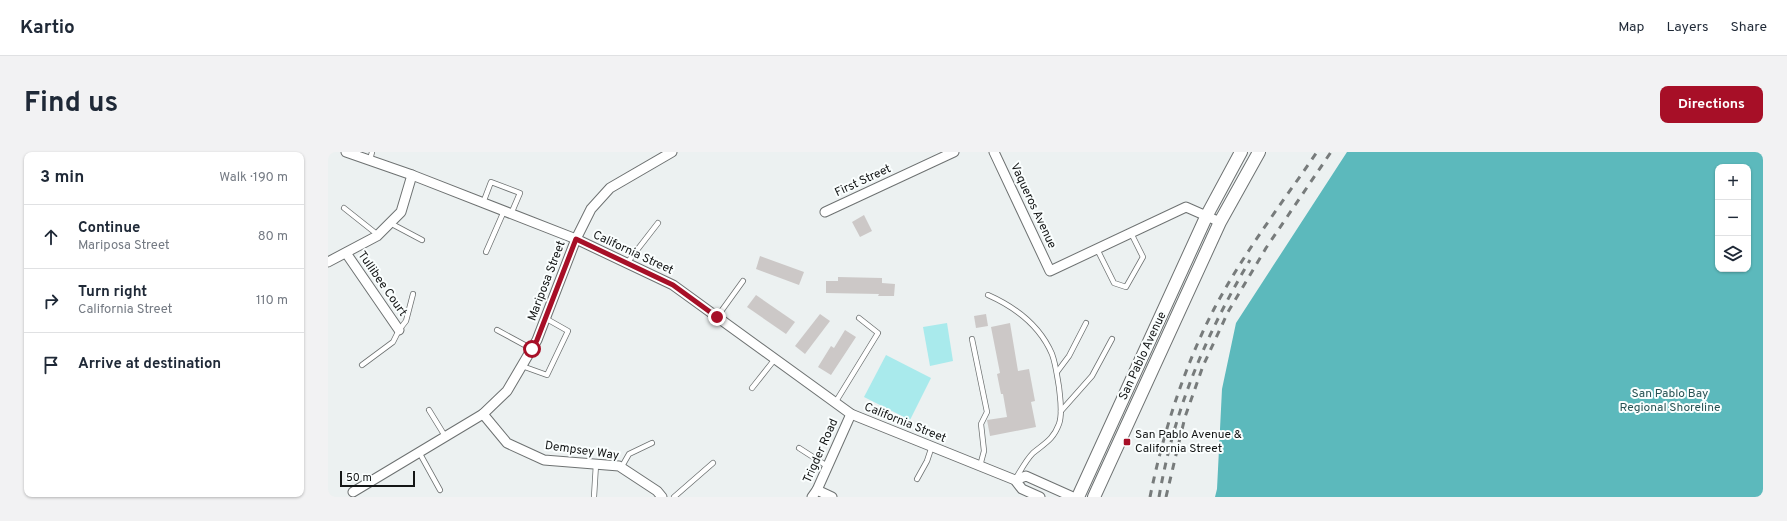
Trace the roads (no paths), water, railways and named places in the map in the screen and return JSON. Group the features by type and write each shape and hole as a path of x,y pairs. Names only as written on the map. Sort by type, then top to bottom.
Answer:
{"main road":[{"name":"San Pablo Avenue","path":"1078,497 1207,215 1242,152"},
{"name":"San Pablo Avenue","path":"1094,497 1220,222 1256,156"}],"street":[{"name":"California Street","path":"346,152 371,156 412,175 576,239 673,285 850,414 1015,480 1022,489 1040,497"},
{"name":"Mariposa Street","path":"353,492 484,414 507,391 537,340 576,239 591,209 610,188 672,152"},
{"name":"First Street","path":"825,212 954,152"},
{"name":"Vaqueros Avenue","path":"994,152 1050,271 1097,249"},
{"path":"1242,152 1256,156"},
{"path":"328,262 378,235 401,212 412,175"},
{"path":"1097,249 1186,207 1220,222"},
{"name":"Tullibee Court","path":"346,253 399,330"},
{"name":"Dempsey Way","path":"484,414 506,443 544,460 596,464 621,468 657,491 662,497"},
{"name":"Trigder Road","path":"814,493 828,466 850,414"},
{"name":"California Street","path":"1015,480 1026,476 1073,497"},
{"path":"814,493 832,497"}],"lane":[{"path":"483,203 491,182 520,193 507,212 486,252"},
{"path":"344,208 378,235"},
{"path":"390,223 422,240"},
{"path":"627,263 658,223"},
{"path":"1097,249 1114,283 1126,287 1143,257 1130,233"},
{"path":"717,317 743,280"},
{"path":"362,365 393,342 399,330 406,321 413,294"},
{"path":"988,295 1007,303 1037,331 1052,355 1057,372 1061,411 1059,423 1053,436 1047,443 1033,453 1015,480"},
{"path":"522,366 547,375 568,332 545,318"},
{"path":"835,403 878,333 859,318"},
{"path":"1057,372 1069,356 1086,323"},
{"path":"497,330 532,349"},
{"path":"972,339 987,412 981,424 984,451 980,466"},
{"path":"1061,411 1092,376 1112,339"},
{"path":"752,388 775,359"},
{"path":"429,410 445,436"},
{"path":"621,468 629,454 652,443"},
{"path":"917,479 927,461 932,446"},
{"path":"799,448 828,466"},
{"path":"419,452 440,490"},
{"path":"674,497 712,463"},
{"path":"594,497 596,464"}],"railway":[{"path":"1150,497 1168,425 1184,377 1203,331 1237,268 1317,152"},
{"path":"1166,497 1185,417 1203,366 1228,312 1266,248 1331,152"},
{"path":"1159,497 1173,434 1193,374 1205,345 1250,260"}],"place":[{"name":"San Pablo Avenue & California Street","path":"1127,442"}],"park label":[{"name":"San Pablo Bay Regional Shoreline","path":"1670,401"}]}
